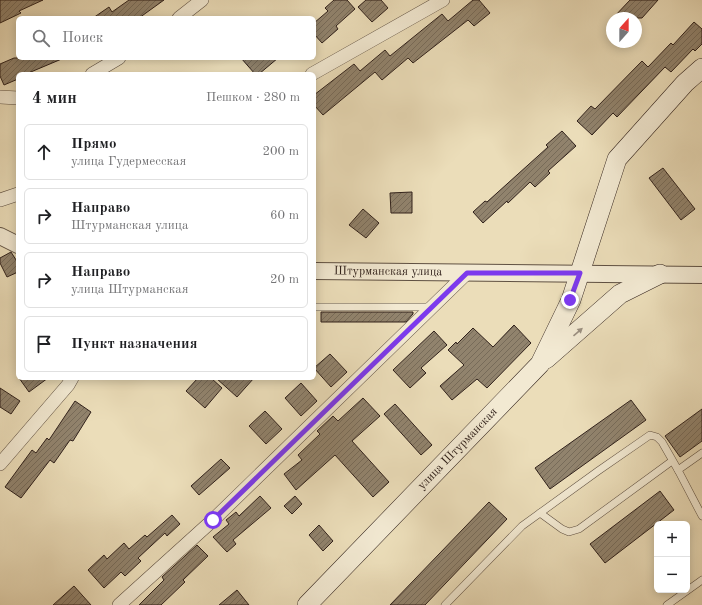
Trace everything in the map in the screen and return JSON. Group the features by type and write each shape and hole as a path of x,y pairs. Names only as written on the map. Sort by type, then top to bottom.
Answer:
{"main road":[{"name":"улица Штурманская","path":"307,605 538,366 570,300 617,158 685,83 702,68"},
{"path":"538,366 620,294 660,274"}],"street":[{"path":"182,16 202,0"},
{"path":"316,72 443,0"},
{"path":"95,72 116,60"},
{"path":"0,97 16,98"},
{"path":"0,200 16,195"},
{"path":"0,236 16,244"},
{"name":"Штурманская улица","path":"316,271 702,275"},
{"path":"119,605 213,520 467,273"},
{"path":"0,464 71,380"}],"lane":[{"path":"316,307 432,307"},
{"path":"445,605 522,526 598,471 650,436 657,437 662,442 702,516"},
{"path":"678,470 702,453"},
{"path":"540,513 562,529 569,532 579,529 672,461"},
{"path":"667,605 702,580"}],"building":[{"path":"0,0 43,0 19,11 21,13 0,23"},
{"path":"129,0 164,0 142,16 96,16 109,7 112,12"},
{"path":"334,0 347,0 355,9 336,26 338,29 322,43 316,36 316,21 328,11 325,8"},
{"path":"366,0 381,0 388,8 372,22 358,7"},
{"path":"473,0 479,0 490,13 474,26 468,20 413,63 408,58 382,80 375,72 323,115 316,107 316,93 354,64 360,71 385,50 390,56 442,14 448,21"},
{"path":"630,0 658,0 642,18 642,12 619,12"},
{"path":"694,22 702,29 702,44 695,51 693,49 671,72 665,67 617,117 613,113 592,135 577,121 591,106 595,109 642,61 648,67 671,43 673,45"},
{"path":"14,58 16,58 16,60 59,60 31,72 16,72 16,80 4,85 0,76 0,64"},
{"path":"243,60 276,60 261,72 253,72"},
{"path":"562,131 576,146 548,171 550,173 535,187 530,182 508,203 507,201 483,223 473,212 485,201 487,202 548,147 546,145"},
{"path":"663,168 695,209 681,220 649,178"},
{"path":"412,192 412,213 391,213 390,193"},
{"path":"363,209 379,223 366,238 349,225"},
{"path":"11,252 16,260 16,273 7,277 0,263 0,258"},
{"path":"321,312 413,312 413,314 406,322 321,322"},
{"path":"514,325 531,343 487,388 477,379 452,400 440,386 464,365 448,350 456,342 457,344 473,328 493,347"},
{"path":"434,331 447,345 421,368 426,373 410,388 393,370"},
{"path":"330,354 347,372 331,387 316,370 316,366"},
{"path":"20,380 45,380 29,392"},
{"path":"196,380 213,380 222,388 205,408 186,391"},
{"path":"218,380 252,380 237,397"},
{"path":"301,383 317,401 301,416 285,398"},
{"path":"0,388 20,401 11,414 0,407"},
{"path":"363,398 380,416 352,441 389,482 373,497 335,455 296,490 284,474 302,460 298,455 320,434 317,431 333,416 338,421"},
{"path":"631,400 646,420 550,489 535,468"},
{"path":"75,401 91,412 73,441 70,440 54,463 50,460 21,498 5,487 32,450 36,453 47,438 49,440"},
{"path":"395,404 432,445 421,455 384,414"},
{"path":"702,409 702,441 680,457 665,436"},
{"path":"265,411 282,429 266,444 249,426"},
{"path":"221,459 230,468 199,495 191,486"},
{"path":"660,491 674,510 660,521 654,521 654,525 605,563 590,544"},
{"path":"260,496 271,508 233,540 236,544 227,552 213,537 229,524 226,520 236,512 239,516"},
{"path":"295,496 302,504 292,514 284,506"},
{"path":"489,502 507,519 425,605 390,605"},
{"path":"172,515 180,524 167,536 165,533 138,558 141,561 125,576 121,572 104,588 88,570 104,555 107,559 124,543 129,549 145,535 147,537"},
{"path":"319,525 333,541 323,551 309,535"},
{"path":"197,545 208,556 183,580 185,582 161,605 139,605 164,580 162,577"},
{"path":"74,586 91,605 53,605"},
{"path":"237,590 249,605 219,605"}],"route":[{"path":"213,520 467,273 580,273 570,300"}]}
